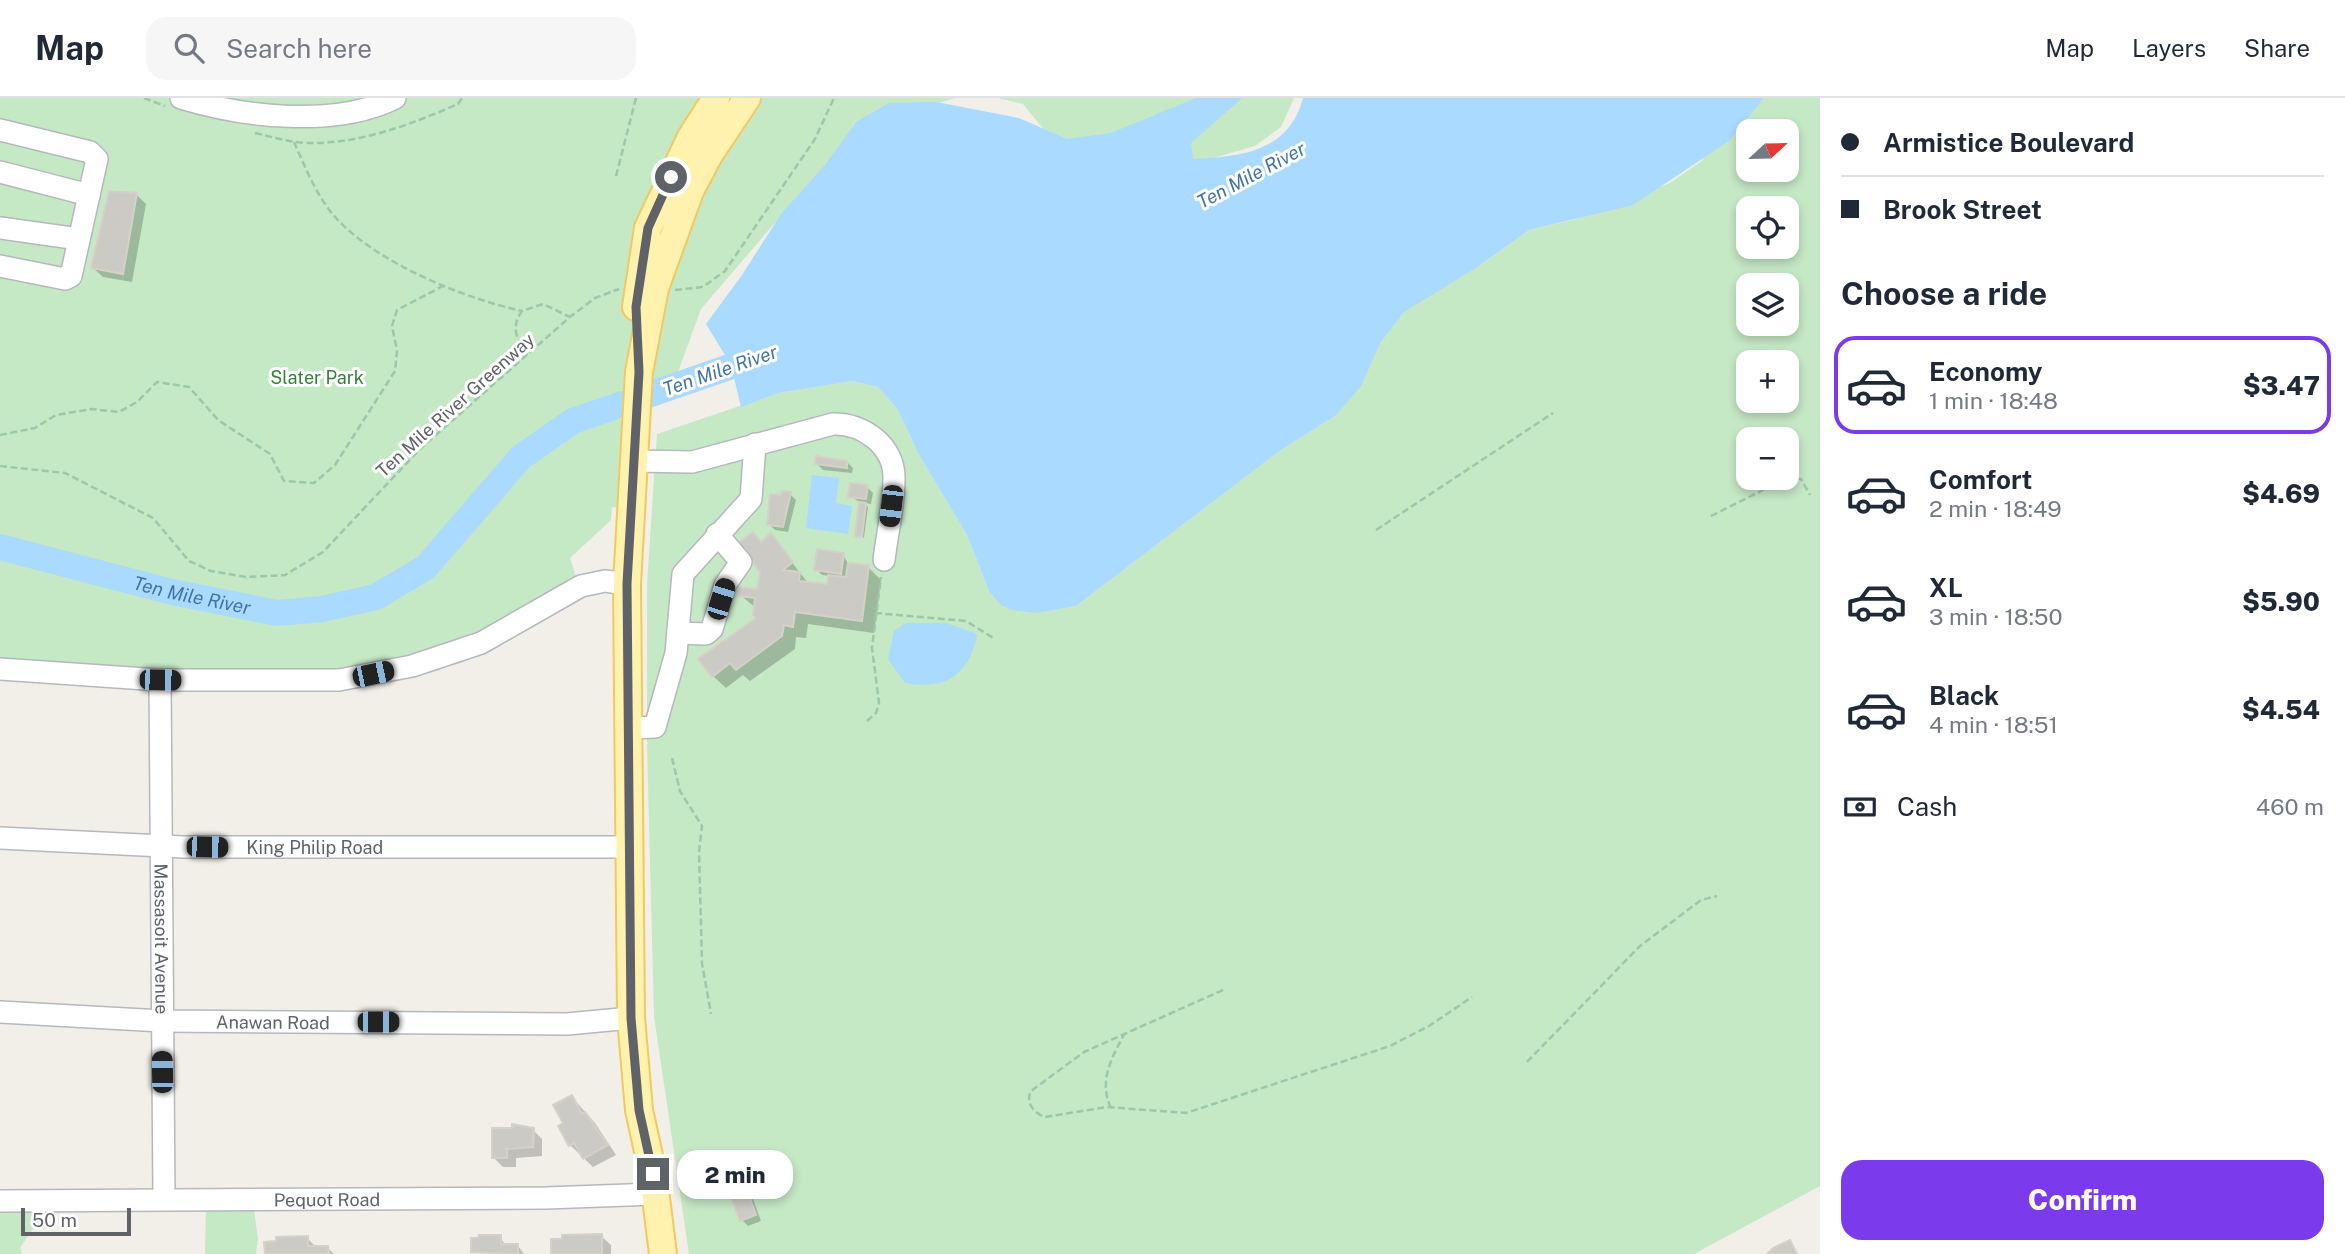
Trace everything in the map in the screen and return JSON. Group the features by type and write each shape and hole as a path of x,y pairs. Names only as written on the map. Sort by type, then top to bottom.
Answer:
{"main road":[{"path":"647,288 648,228 691,137 716,98"},
{"path":"663,1254 639,1110 631,1021 627,584 639,372 636,328 647,288 690,191 709,155 747,98"}],"street":[{"path":"181,98 213,108 272,117 352,110 395,98"},
{"path":"0,130 90,152 97,159 71,276 65,279 0,267"},
{"path":"0,173 89,195"},
{"path":"0,229 79,239"},
{"path":"634,471 692,462 832,424 849,424 873,435 888,459 895,479 884,561"},
{"path":"628,728 655,727 669,681 678,633 683,574 717,534 747,507 751,499 755,444"},
{"path":"678,633 706,634 712,629 725,585 741,562 717,534"},
{"path":"0,669 160,680 339,680 386,671 481,643 581,586 605,581 627,584"},
{"name":"Massasoit Avenue","path":"160,680 164,1198"},
{"name":"King Philip Road","path":"0,838 160,846 628,847"},
{"name":"Anawan Road","path":"0,1012 162,1021 567,1024 631,1021"},
{"name":"Pequot Road","path":"0,1201 546,1198 655,1194"}],"path":[{"path":"616,176 636,98"},
{"name":"Ten Mile River Greenway","path":"0,466 65,473 153,518 189,561 211,571 246,577 274,577 292,571 323,552 420,449 570,317 604,293 647,288 681,290 703,287 724,271 815,139 834,98"},
{"path":"293,142 311,180 335,217 359,239 443,286 490,304 522,311 543,304 570,317"},
{"path":"0,435 35,428 56,415 92,409 120,412 137,402 157,382 189,387 218,420 270,454 284,481 314,483 335,465 395,371 397,351 392,326 397,310 443,286"},
{"path":"522,311 515,328 517,340 527,355"},
{"path":"1376,530 1553,413"},
{"path":"1711,516 1787,478 1801,479 1810,495"},
{"path":"867,721 876,713 879,703 872,648 884,561"},
{"path":"875,613 966,621 995,639"},
{"path":"672,758 680,791 702,826 699,852 702,963 711,1014"},
{"path":"1527,1062 1640,946 1702,900 1717,896"},
{"path":"1223,990 1084,1052 1037,1086 1028,1098 1033,1110 1045,1117 1111,1108 1186,1112 1390,1046 1439,1020 1472,996"},
{"path":"1111,1108 1105,1092 1105,1076 1125,1033"}],"green space":[{"name":"Slater Park","path":"0,98 955,98 932,105 895,105 853,125 826,175 785,211 701,309 675,380 655,393 620,390 618,418 635,423 629,507 612,507 611,520 570,558 578,583 527,620 375,674 0,671"},
{"path":"998,98 1294,98 1281,127 1255,146 1196,163 1063,153 1023,104"},
{"path":"1717,98 1820,98 1820,1186 1694,1254 689,1254 654,1016 647,745 647,584 657,434 778,393 853,381 878,387 898,410 918,453 967,535 989,591 1038,613 1076,606 1281,450 1335,416 1317,343 1481,265 1529,230 1573,220 1670,183 1703,160"},
{"path":"0,1200 29,1207 37,1222 20,1248 22,1254 0,1254"},
{"path":"253,1203 258,1239 256,1254 205,1254 206,1207"}],"water":[{"path":"1196,98 1242,98 1191,143 1193,159 1245,153 1274,141 1287,130 1303,98 1764,98 1747,119 1736,119 1736,132 1729,141 1633,205 1529,230 1479,266 1404,312 1380,343 1361,386 1335,416 1281,450 1076,606 1038,613 1012,610 1001,605 989,591 967,535 918,453 898,410 878,387 853,381 778,393 741,407 731,365 706,324 742,275 781,214 825,165 856,122 889,103 936,102 1019,118 1067,139 1111,133"},
{"path":"812,475 839,478 836,503 852,506 848,534 806,528"},
{"path":"906,623 946,623 975,633 977,636 968,661 953,677 943,682 919,685 905,683 888,659 894,631"}],"building":[{"path":"109,191 137,193 123,274 91,268"},
{"path":"816,456 847,461 847,468 815,464"},
{"path":"850,483 868,485 866,499 848,497"},
{"path":"781,491 791,492 783,527 767,525 770,494 781,495"},
{"path":"859,502 866,503 862,537 855,536"},
{"path":"753,532 761,542 771,533 793,562 783,570 800,572 799,581 827,584 828,575 846,577 848,563 869,565 862,621 795,612 793,627 784,625 782,636 736,670 730,663 712,677 698,659 756,618 753,615 755,598 738,596 739,587 757,589 760,572 738,543"},
{"path":"817,549 844,553 841,574 814,570"},
{"path":"572,1095 582,1114 585,1112 608,1145 583,1159 574,1143 569,1146 558,1126 563,1123 553,1105"},
{"path":"512,1124 534,1128 533,1147 507,1149 507,1158 492,1158 492,1128 512,1128"},
{"path":"746,1188 756,1215 740,1221 730,1194"},
{"path":"602,1234 602,1254 551,1254 551,1239 562,1239 562,1235"},
{"path":"479,1235 501,1235 501,1244 518,1244 518,1254 471,1252 471,1238 478,1238"},
{"path":"308,1236 308,1246 328,1246 329,1254 265,1254 264,1242 276,1241 276,1237"},
{"path":"1790,1240 1797,1254 1767,1254 1773,1248"}],"waterway":[{"name":"Ten Mile River","path":"0,547 172,592 277,613 322,609 376,597 426,567 521,457 573,421 764,355"}],"route":[{"path":"653,1174 639,1110 631,1018 627,584 639,372 636,307 648,228 671,177"}]}
